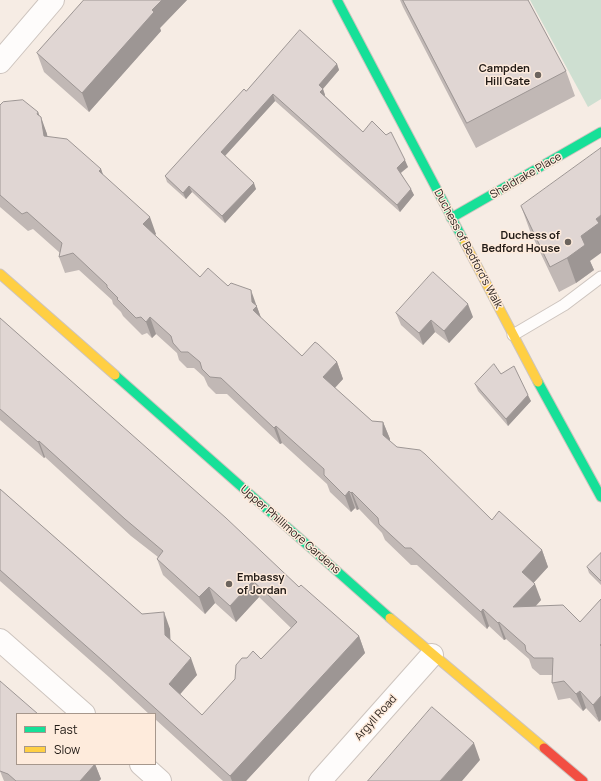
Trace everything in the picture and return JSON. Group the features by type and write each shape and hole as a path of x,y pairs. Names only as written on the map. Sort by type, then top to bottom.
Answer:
{"street":[{"path":"0,62 53,0"},
{"name":"Duchess of Bedford's Walk","path":"337,0 513,335 601,497"},
{"name":"Sheldrake Place","path":"451,218 601,132"},
{"name":"Upper Phillimore Gardens","path":"0,274 432,655 583,781"},
{"path":"0,640 83,713"},
{"name":"Argyll Road","path":"320,781 432,655"},
{"path":"142,765 160,781"}],"lane":[{"path":"513,335 564,305 601,277"}],"green space":[{"path":"530,0 601,0 601,99 588,107"}],"building":[{"path":"84,0 162,0 152,10 154,12 82,93 37,53"},
{"name":"Campden Hill Gate","path":"403,0 528,0 566,71 467,123"},
{"path":"300,30 337,64 319,85 323,89 320,92 363,132 372,121 386,135 391,132 405,160 397,168 411,189 397,205 273,94 221,152 254,183 222,216 189,186 183,193 165,176 244,89 246,91"},
{"path":"23,100 38,112 37,114 41,117 44,136 67,139 101,169 99,171 150,217 143,224 200,277 208,268 228,286 231,283 251,290 252,302 257,306 253,310 302,356 315,342 337,362 323,377 372,421 383,422 383,435 397,447 420,450 492,520 499,511 542,550 522,572 535,584 513,607 563,605 580,622 601,599 601,696 593,705 580,691 576,694 564,681 552,683 553,658 534,658 526,651 525,645 499,622 498,623 483,609 481,612 411,548 405,548 379,524 378,518 352,492 351,493 349,491 345,496 324,475 324,469 276,426 274,428 221,378 210,377 202,369 200,362 188,352 181,352 173,343 171,336 150,317 146,322 141,317 136,318 117,299 118,298 107,287 107,285 73,253 59,257 62,243 27,212 22,214 0,195 0,105 3,102"},
{"path":"601,148 601,215 596,219 599,223 581,236 585,245 567,258 550,267 521,206"},
{"path":"433,272 468,304 444,331 431,320 419,333 396,313"},
{"path":"0,318 226,518 299,587 301,585 359,636 230,776 0,570 0,489 142,614 164,612 165,635 191,658 169,684 202,715 235,679 236,665 242,658 247,658 253,651 261,659 297,622 253,581 230,606 209,587 199,597 157,559 163,551 125,519 39,441 38,442 0,409"},
{"path":"494,364 501,374 514,366 528,395 506,419 475,384"},
{"path":"601,553 601,581 587,567"},
{"path":"0,681 37,713 16,713 16,765 94,765 80,781 16,781 8,774 0,771"},
{"path":"432,707 474,743 440,781 368,781"}],"traffic: fast":[{"path":"337,0 465,243"},
{"path":"451,218 601,132"},
{"path":"115,375 390,618"},
{"path":"538,382 601,497"}],"traffic: slow":[{"path":"465,243 538,382"},
{"path":"0,274 115,375"},
{"path":"390,618 544,748"}],"traffic: jam":[{"path":"544,748 583,781"}],"place":[{"name":"Campden Hill Gate","path":"538,75"},
{"name":"Duchess of Bedford House","path":"568,242"},
{"name":"Embassy of Jordan","path":"229,584"}]}
